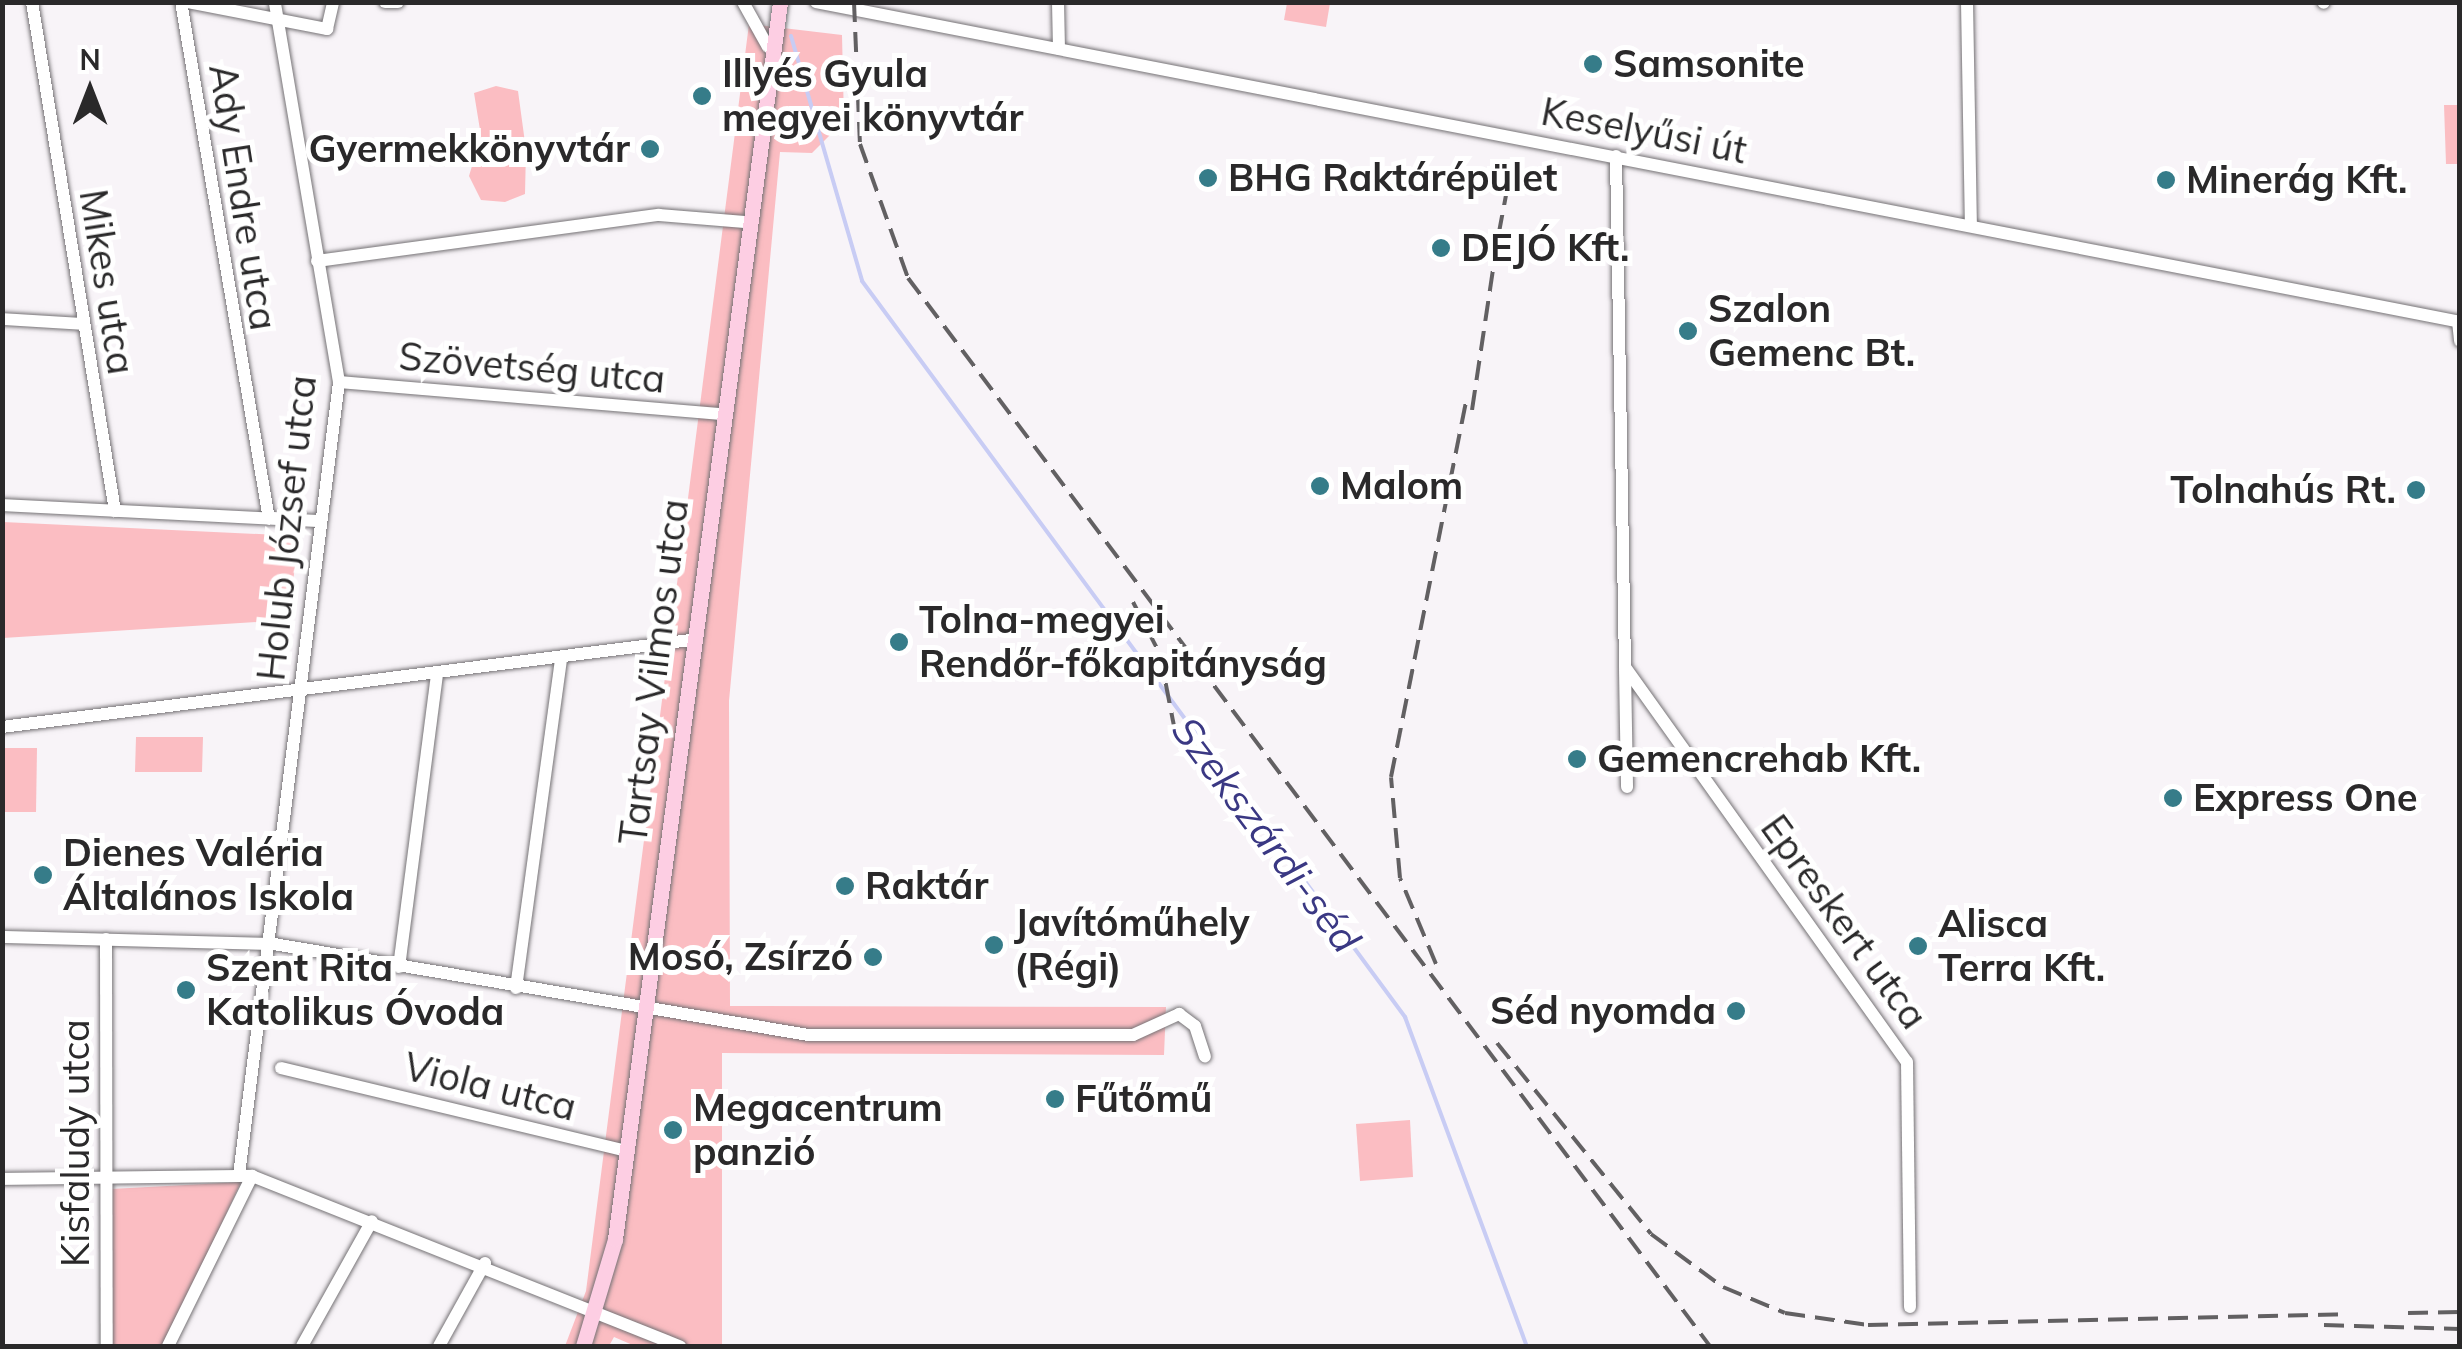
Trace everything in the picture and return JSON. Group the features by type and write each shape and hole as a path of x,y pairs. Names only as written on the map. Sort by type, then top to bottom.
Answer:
{"main road":[{"name":"Tartsay Vilmos utca","path":"583,1346 600,1311 626,1151 768,47 780,2"}],"street":[{"name":"Mikes utca","path":"32,2 115,511"},
{"name":"Ady Endre utca","path":"181,2 268,519"},
{"path":"188,2 328,29 333,2"},
{"name":"Holub József utca","path":"168,1346 246,1176 317,521 340,382 273,20 275,2"},
{"path":"384,2 398,2"},
{"path":"743,2 768,47"},
{"name":"Keselyűsi út","path":"816,2 2459,322"},
{"path":"1058,2 1059,48"},
{"path":"1967,2 1971,224"},
{"path":"1616,156 1627,786"},
{"path":"317,260 659,215 745,222"},
{"path":"2,318 84,324"},
{"path":"2459,322 2460,341"},
{"name":"Szövetség utca","path":"340,382 719,414"},
{"path":"2,505 317,521"},
{"path":"2,727 299,696 691,640"},
{"path":"516,988 561,658"},
{"name":"Epreskert utca","path":"1625,668 1907,1062 1910,1307"},
{"path":"399,966 437,676"},
{"path":"2,936 274,944 808,1036 1133,1035 1183,1014 1205,1056"},
{"name":"Kisfaludy utca","path":"106,939 106,1346"},
{"name":"Viola utca","path":"281,1068 626,1151"},
{"path":"2,1179 246,1176 485,1264 680,1346"},
{"path":"302,1346 372,1221"},
{"path":"439,1346 485,1264"}],"shaded area":[{"path":"1287,3 1330,3 1326,27 1284,20"},
{"path":"749,24 842,35 844,121 812,153 780,152 729,701 730,1006 1166,1007 1164,1055 722,1053 722,1346 635,1346 614,1337 609,1346 565,1346 586,1291"},
{"path":"496,86 518,91 526,150 525,194 505,202 481,200 469,176 481,136 474,93"},
{"path":"2444,105 2459,105 2459,164 2446,164"},
{"path":"3,522 299,536 288,620 3,638"},
{"path":"136,737 203,737 202,772 135,772"},
{"path":"4,748 37,748 36,812 3,812"},
{"path":"1410,1120 1413,1177 1360,1181 1356,1124"},
{"path":"241,1182 165,1346 111,1346 111,1189"}],"waterway":[{"name":"Szekszárdi-séd","path":"791,36 862,281 1405,1017 1527,1346"}],"railway":[{"path":"854,2 860,144 908,278 1710,1346"},
{"path":"1493,264 1509,179"},
{"path":"1472,410 1496,249"},
{"path":"1436,964 1400,878 1391,777 1467,395"},
{"path":"1133,602 1160,654 1175,731"},
{"path":"1497,1043 1651,1234 1723,1287 1785,1313 1868,1325 2346,1314"},
{"path":"2408,1313 2460,1312"},
{"path":"2324,1325 2460,1329"}],"place":[{"name":"Samsonite","path":"1593,64"},
{"name":"Illyés Gyula megyei könyvtár","path":"702,96"},
{"name":"Gyermekkönyvtár","path":"650,149"},
{"name":"BHG Raktárépület","path":"1208,178"},
{"name":"Minerág Kft.","path":"2166,180"},
{"name":"DEJÓ Kft.","path":"1441,248"},
{"name":"Szalon Gemenc Bt.","path":"1688,331"},
{"name":"Malom","path":"1320,486"},
{"name":"Tolnahús Rt.","path":"2416,490"},
{"name":"Tolna-megyei Rendőr-főkapitányság","path":"899,642"},
{"name":"Gemencrehab Kft.","path":"1577,759"},
{"name":"Express One","path":"2173,798"},
{"name":"Dienes Valéria Általános Iskola","path":"43,875"},
{"name":"Raktár","path":"845,886"},
{"name":"Javítóműhely (Régi)","path":"994,945"},
{"name":"Alisca Terra Kft.","path":"1918,946"},
{"name":"Mosó, Zsírzó","path":"873,957"},
{"name":"Szent Rita Katolikus Óvoda","path":"186,990"},
{"name":"Séd nyomda","path":"1736,1011"},
{"name":"Fűtőmű","path":"1055,1099"},
{"name":"Megacentrum panzió","path":"673,1130"}]}
